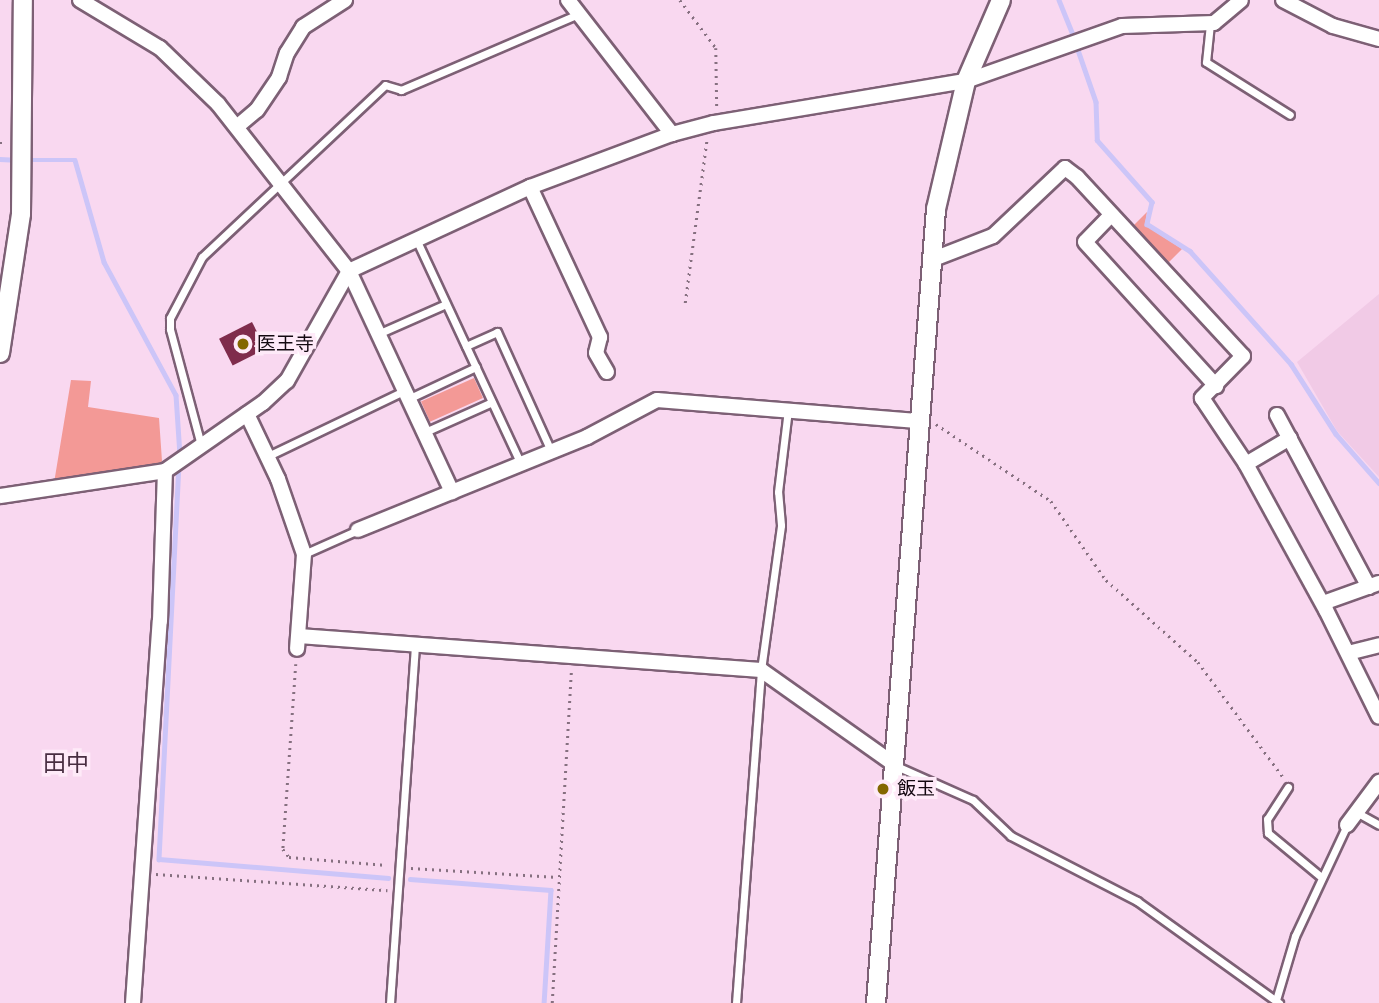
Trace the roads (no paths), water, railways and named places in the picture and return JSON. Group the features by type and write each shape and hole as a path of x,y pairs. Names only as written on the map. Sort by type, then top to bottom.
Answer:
{"street":[{"path":"0,353 21,214 23,0"},
{"path":"80,0 160,48 239,125 349,271 452,492"},
{"path":"239,125 257,110 279,77 287,53 303,27 345,0"},
{"path":"568,0 672,134"},
{"path":"876,1003 931,260 945,164 966,81 1001,0"},
{"path":"0,496 165,471 247,414 286,381 349,271 530,187 672,134 711,124 966,81 1122,26 1210,23 1241,0"},
{"path":"1283,0 1333,26 1379,39"},
{"path":"931,260 993,236 1065,168 1243,356 1202,398 1246,464 1323,603 1379,717"},
{"path":"530,187 600,337 596,353 607,372"},
{"path":"1111,215 1085,242 1216,386"},
{"path":"358,530 552,451 657,400 920,421"},
{"path":"247,414 268,456 303,554 298,642 415,646 761,670 894,764"},
{"path":"1278,415 1374,585 1323,603"},
{"path":"1246,464 1290,438"},
{"path":"133,1003 165,471"},
{"path":"1348,653 1379,645"},
{"path":"1347,825 1379,782"}],"lane":[{"path":"201,447 170,318 202,257 385,85 401,90 578,13"},
{"path":"1210,23 1206,62 1290,115"},
{"path":"416,239 520,462"},
{"path":"380,333 446,304"},
{"path":"466,346 496,332 552,451"},
{"path":"268,456 476,367"},
{"path":"425,432 492,402"},
{"path":"736,1003 761,670 781,525 778,492 788,410"},
{"path":"303,554 358,530"},
{"path":"390,1003 415,646"},
{"path":"894,764 973,800 1011,836 1137,901 1277,1001 1286,959 1320,876 1347,825"},
{"path":"1288,788 1267,819 1268,832 1320,876"},
{"path":"1355,811 1379,825"}],"waterway":[{"path":"1059,0 1072,33"},
{"path":"1077,47 1096,102 1097,140 1152,202 1147,224 1190,251 1291,364 1336,434 1379,483"},
{"path":"0,159 19,160"},
{"path":"27,160 75,160 104,262 176,395 180,456"},
{"path":"179,464 159,859 388,878"},
{"path":"410,879 551,890 544,1003"}],"place":[{"name":"医王寺","path":"243,344"},
{"name":"飯玉","path":"883,789"}],"district":[{"name":"田中","path":"66,763"}]}
